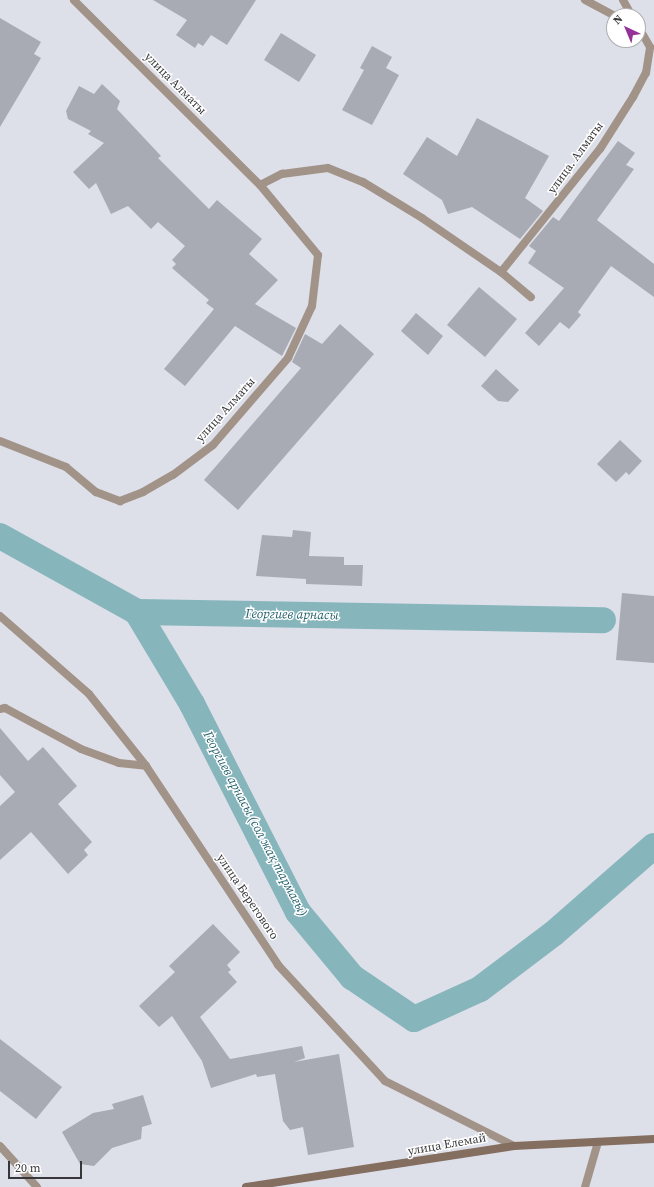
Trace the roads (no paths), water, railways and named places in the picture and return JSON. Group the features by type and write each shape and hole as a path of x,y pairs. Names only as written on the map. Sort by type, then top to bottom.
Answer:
{"street":[{"name":"улица Алматы","path":"0,440 66,467 96,492 120,501 173,475 213,445 288,358 312,306 318,256 260,185 74,0"},
{"path":"585,0 606,12"},
{"name":"улица. Алматы","path":"501,272 600,149 646,73 650,47 646,42"},
{"path":"260,185 282,174 328,168 370,186 501,272 531,297"},
{"name":"улица Берегового","path":"0,616 89,694 146,766 278,965 385,1081 514,1146"},
{"path":"0,709 5,708 81,749 119,763 146,766"},
{"name":"улица Елемай","path":"246,1187 514,1146 654,1139"},
{"path":"585,1187 598,1142"},
{"path":"0,1146 37,1187"}],"waterway":[{"name":"Георгиев арнасы","path":"0,536 137,612 603,620"},
{"name":"Георгиев арнасы (сол жақ тармағы)","path":"137,612 192,704 298,912 352,977 414,1019 480,989 553,934 654,846"}]}
